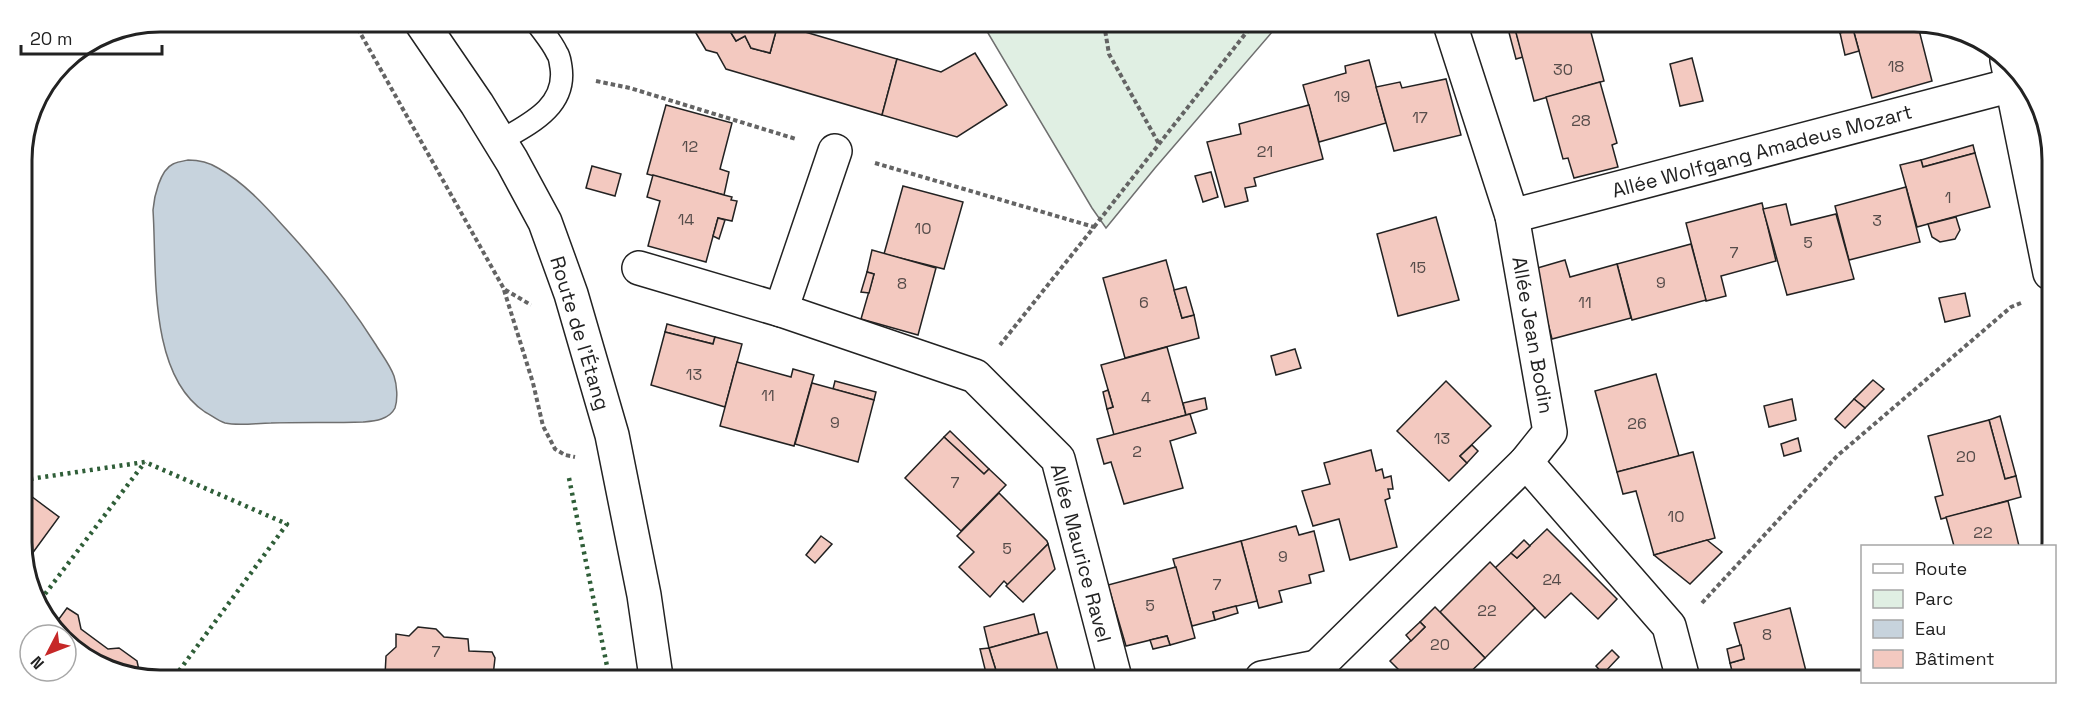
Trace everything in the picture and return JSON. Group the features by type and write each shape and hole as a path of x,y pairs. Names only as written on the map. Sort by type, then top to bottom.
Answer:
{"street":[{"name":"Route de l'Étang","path":"428,32 500,141 545,222 574,305 612,435 644,595 655,670"},
{"name":"Allée Jean Bodin","path":"1316,669 1526,462 1550,432 1512,216 1453,32"},
{"name":"Allée Wolfgang Amadeus Mozart","path":"1512,216 2009,73"},
{"path":"2010,75 2042,233"},
{"path":"781,310 835,151"},
{"name":"Allée Maurice Ravel","path":"639,268 781,310 975,376 1059,459 1112,669"},
{"path":"1526,462 1669,626 1680,669"}],"lane":[{"path":"500,141 527,125 550,106 561,89 562,74 559,55 543,32"}],"path":[{"path":"360,32 504,289 549,440 555,449 564,455 584,458"},
{"path":"1105,32 1109,54 1159,144"},
{"path":"975,376 1247,32"},
{"path":"588,79 630,88 1094,227"},
{"path":"504,289 541,310"},
{"path":"1639,669 1837,456 2011,307 2030,299"}],"green space":[{"path":"987,32 1272,32 1106,228"}],"water":[{"path":"188,160 215,166 246,188 286,229 334,285 392,372 396,384 397,400 395,408 389,415 363,422 230,424 205,412 187,395 173,373 159,319 153,210 156,191 168,167"}],"building":[{"path":"695,32 730,32 736,41 745,36 751,48 770,53 776,32 805,32 897,59 882,115 726,69 717,53 706,50"},
{"path":"730,32 776,32 770,53 751,48 745,36 736,41"},
{"path":"1509,32 1516,32 1523,57 1516,59"},
{"path":"1516,32 1591,32 1604,81 1534,101"},
{"path":"1854,32 1920,32 1932,81 1872,98"},
{"path":"1854,32 1859,51 1845,55 1840,33"},
{"path":"975,53 1007,105 957,137 882,115 897,59 941,72"},
{"path":"1692,58 1703,101 1680,106 1670,64"},
{"path":"1369,60 1386,123 1319,142 1303,85 1346,73 1345,66"},
{"path":"1446,79 1461,135 1394,151 1376,87 1400,82 1402,88"},
{"path":"1600,82 1617,143 1612,145 1618,167 1574,178 1568,158 1563,159 1546,97"},
{"path":"666,105 732,123 720,169 729,172 724,195 647,174"},
{"path":"1309,105 1323,159 1254,178 1256,186 1245,188 1248,201 1225,207 1207,142 1241,134 1239,124"},
{"path":"1973,145 1975,153 1923,167 1921,160"},
{"path":"1975,153 1990,207 1917,227 1900,165 1921,160 1923,167"},
{"path":"592,166 621,174 615,196 586,188"},
{"path":"1211,172 1218,197 1203,202 1195,176"},
{"path":"653,175 732,197 731,200 737,201 732,221 718,218 706,262 648,246 660,201 647,197"},
{"path":"903,186 963,202 944,269 884,254"},
{"path":"1906,187 1920,242 1849,260 1835,206"},
{"path":"1762,203 1776,261 1721,276 1726,296 1706,301 1686,223"},
{"path":"1786,204 1791,225 1836,214 1854,279 1787,295 1763,209"},
{"path":"1436,217 1459,300 1398,316 1377,234"},
{"path":"1956,217 1960,230 1955,239 1940,242 1932,237 1928,224"},
{"path":"718,218 725,220 719,239 713,236"},
{"path":"1691,244 1706,300 1632,320 1617,264"},
{"path":"872,250 936,268 918,335 861,319 874,274 867,272"},
{"path":"1166,260 1182,318 1194,315 1199,338 1125,358 1103,278"},
{"path":"1565,260 1570,277 1617,264 1631,318 1552,339 1534,269"},
{"path":"867,272 874,274 869,293 861,292"},
{"path":"1186,287 1194,315 1182,318 1174,290"},
{"path":"1965,293 1970,316 1945,322 1939,298"},
{"path":"667,324 715,337 713,344 665,332"},
{"path":"665,332 713,344 715,337 742,344 725,407 651,385"},
{"path":"1167,347 1186,415 1114,435 1107,409 1113,407 1101,365"},
{"path":"1295,349 1301,368 1276,375 1271,356"},
{"path":"737,362 791,377 793,369 814,375 794,446 720,426"},
{"path":"1656,374 1679,456 1617,472 1595,391"},
{"path":"1873,380 1884,389 1865,408 1854,399"},
{"path":"835,381 876,392 874,400 833,389"},
{"path":"1446,381 1491,426 1460,456 1467,463 1449,481 1397,431"},
{"path":"812,383 874,400 858,462 795,444"},
{"path":"1108,390 1113,407 1107,409 1103,392"},
{"path":"1205,398 1207,409 1186,415 1183,403"},
{"path":"1792,399 1796,420 1769,427 1764,406"},
{"path":"1854,399 1865,408 1845,428 1835,419"},
{"path":"1190,414 1196,433 1170,441 1183,488 1124,504 1111,462 1104,464 1097,439"},
{"path":"2000,416 2016,476 2005,479 1989,420"},
{"path":"1989,420 2005,479 2016,476 2021,497 1941,519 1935,497 1943,495 1928,436"},
{"path":"950,431 989,469 984,474 944,437"},
{"path":"944,437 984,474 989,469 1006,485 961,531 905,478"},
{"path":"1798,438 1801,451 1784,456 1781,444"},
{"path":"1472,445 1478,451 1467,463 1460,456"},
{"path":"1371,450 1376,471 1382,469 1384,478 1391,476 1393,489 1388,489 1390,498 1385,500 1397,547 1350,560 1339,519 1313,526 1302,491 1330,484 1324,463"},
{"path":"1693,452 1715,538 1654,555 1636,491 1623,494 1617,472"},
{"path":"999,493 1048,544 1008,585 1004,581 990,597 959,567 974,552 957,536"},
{"path":"32,497 59,517 32,553"},
{"path":"2008,501 2019,545 1954,545 1946,517"},
{"path":"1296,526 1299,535 1314,531 1324,571 1309,575 1311,583 1279,591 1282,602 1259,608 1241,541"},
{"path":"1547,529 1617,599 1598,619 1571,593 1545,618 1495,568 1511,553 1517,558"},
{"path":"821,536 832,544 815,563 806,555"},
{"path":"1524,540 1530,546 1517,558 1511,553"},
{"path":"1707,540 1722,552 1690,584 1654,555"},
{"path":"1241,541 1257,601 1213,612 1215,620 1192,626 1173,559"},
{"path":"1048,544 1055,569 1023,602 1006,586"},
{"path":"1490,562 1535,608 1485,658 1440,612"},
{"path":"1176,567 1195,638 1170,645 1167,636 1126,646 1108,585"},
{"path":"1236,606 1238,613 1215,620 1213,612"},
{"path":"1435,607 1485,658 1473,669 1398,669 1390,661 1425,627 1420,622"},
{"path":"67,608 78,615 81,629 108,649 119,648 137,661 138,667 110,660 88,648 78,640 78,623 61,623 58,620"},
{"path":"1790,608 1805,669 1732,669 1730,663 1744,659 1734,623"},
{"path":"1034,614 1039,634 989,648 984,627"},
{"path":"1420,622 1425,627 1411,641 1406,635"},
{"path":"418,627 436,629 444,637 468,639 469,651 492,652 495,658 494,670 385,670 386,656 396,647 396,634 409,636"},
{"path":"1047,632 1058,669 996,670 989,648"},
{"path":"1167,636 1170,645 1153,649 1150,640"},
{"path":"1741,645 1744,659 1730,663 1727,649"},
{"path":"989,648 996,670 985,670 980,649"},
{"path":"1612,650 1619,657 1608,669 1599,669 1596,666"}],"hedge":[{"path":"32,479 145,462 287,524 180,670"},
{"path":"45,594 145,462"},
{"path":"569,478 608,670"}]}
